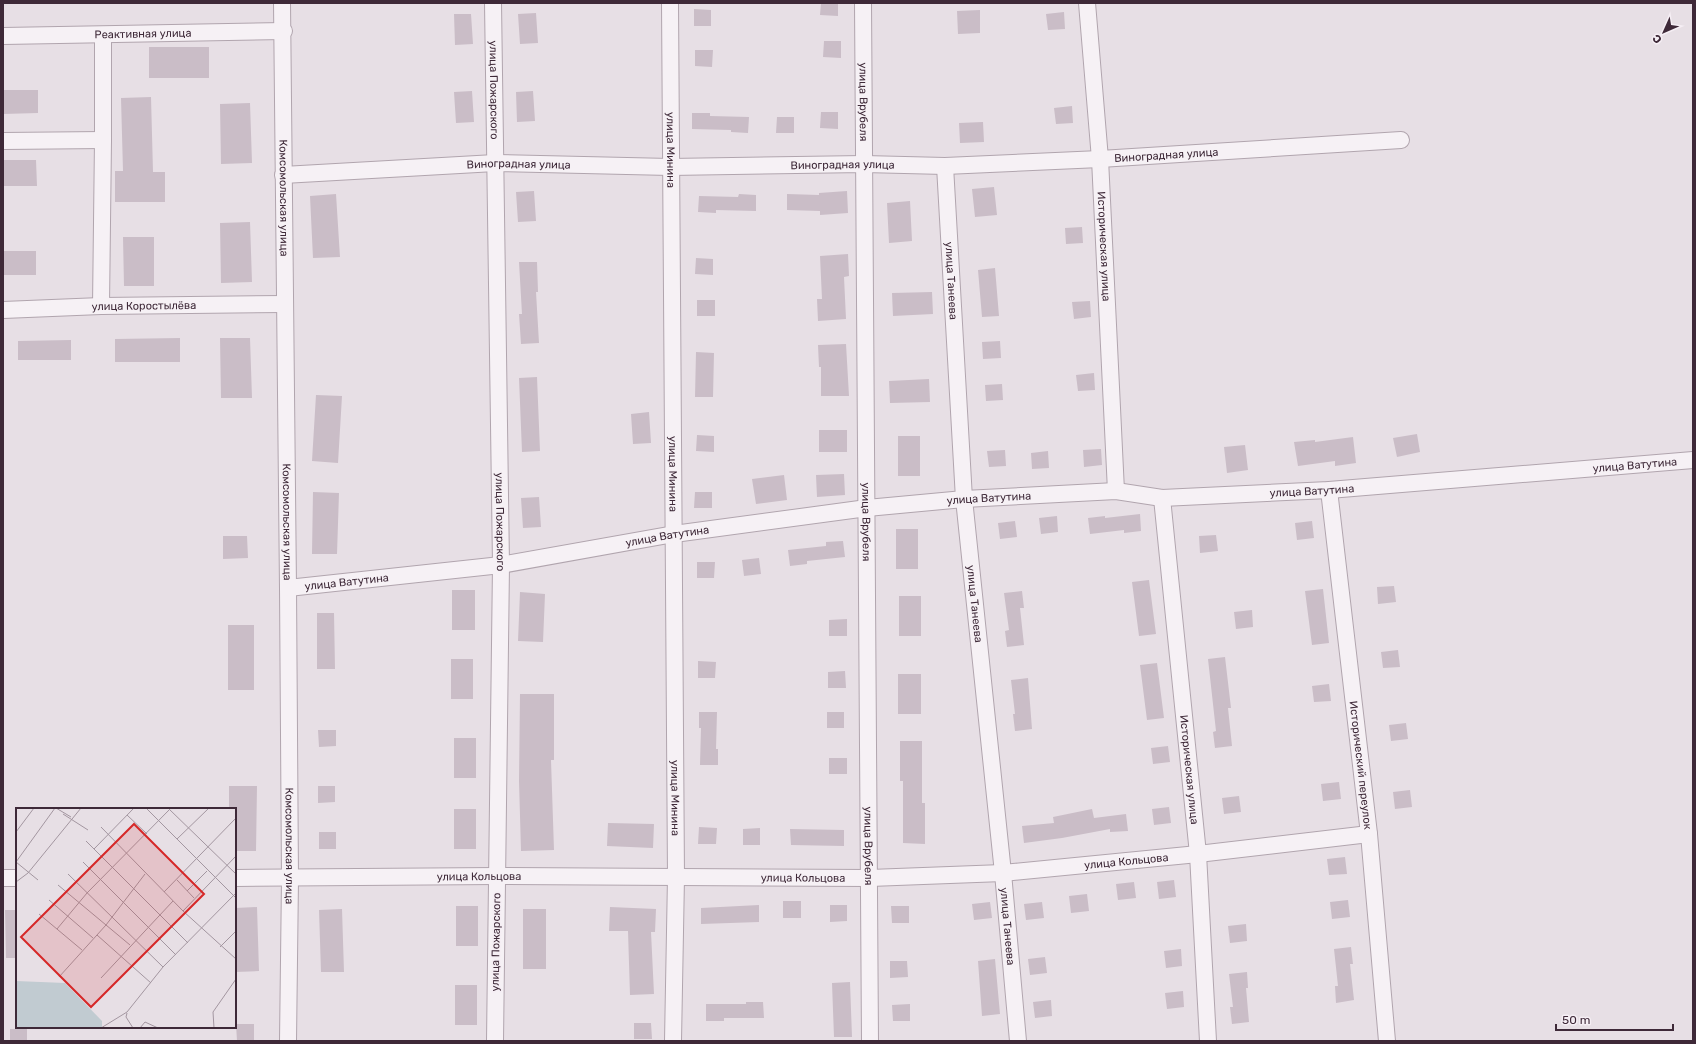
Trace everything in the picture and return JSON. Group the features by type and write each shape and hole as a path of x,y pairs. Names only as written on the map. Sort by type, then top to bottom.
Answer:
{"street":[{"name":"Комсомольская улица","path":"282,3 284,31 283,175 290,878 288,1041"},
{"name":"улица Пожарского","path":"492,3 501,565 495,1041"},
{"name":"улица Минина","path":"670,3 676,877 673,1041"},
{"name":"улица Врубеля","path":"863,3 870,1041"},
{"name":"Историческая улица","path":"1088,3 1100,159 1116,491"},
{"name":"Реактивная улица","path":"3,36 284,31"},
{"path":"101,306 104,140 102,35"},
{"path":"3,141 104,140"},
{"name":"Виноградная улица","path":"283,175 495,163 670,168 864,164 944,166 1100,159 1401,140"},
{"name":"улица Танеева","path":"944,166 964,499 1003,873 1018,1041"},
{"name":"улица Коростылёва","path":"3,310 101,306 285,304"},
{"name":"улица Ватутина","path":"288,588 501,565 674,534 867,508 964,499 1116,491 1162,498 1329,490 1693,460"},
{"name":"Исторический переулок","path":"1329,490 1369,834 1387,1041"},
{"name":"Историческая улица","path":"1162,498 1198,854 1208,1041"},
{"name":"улица Кольцова","path":"236,878 497,876 870,878 1003,873 1198,854 1369,834"},
{"path":"3,878 16,878"}],"building":[{"path":"821,3 838,3 838,16 820,15"},
{"path":"694,9 711,10 711,26 694,26"},
{"path":"980,10 980,33 958,34 957,11"},
{"path":"1064,12 1065,29 1048,30 1046,14"},
{"path":"536,13 538,43 520,44 518,14"},
{"path":"454,14 471,14 473,44 455,45"},
{"path":"824,41 841,41 841,58 823,57"},
{"path":"149,47 209,47 209,78 149,78"},
{"path":"695,50 713,50 712,67 695,66"},
{"path":"3,90 38,90 38,113 3,114"},
{"path":"472,91 474,122 456,123 454,92"},
{"path":"533,91 535,121 517,122 516,92"},
{"path":"151,97 153,172 165,172 165,202 115,202 115,171 123,171 121,98"},
{"path":"250,103 252,163 221,164 220,104"},
{"path":"1072,106 1073,123 1056,124 1054,108"},
{"path":"821,112 838,112 838,129 820,128"},
{"path":"692,113 710,113 710,116 749,117 748,133 731,132 731,130 692,129"},
{"path":"777,117 794,117 794,133 776,133"},
{"path":"983,122 984,142 960,143 959,123"},
{"path":"3,160 36,160 37,186 3,186"},
{"path":"994,187 997,215 975,217 972,189"},
{"path":"534,191 536,221 518,222 516,192"},
{"path":"847,191 848,213 820,215 820,211 787,210 787,194 819,195 819,193"},
{"path":"336,194 340,257 313,258 310,196"},
{"path":"739,194 756,195 756,211 716,210 716,213 698,212 699,196 738,197"},
{"path":"910,201 912,241 889,243 887,203"},
{"path":"250,222 252,282 221,283 220,223"},
{"path":"1082,227 1083,243 1066,244 1065,228"},
{"path":"123,237 154,237 154,286 124,286"},
{"path":"3,251 36,251 36,275 3,275"},
{"path":"848,254 849,276 844,277 846,319 818,321 817,299 822,299 820,256"},
{"path":"696,258 713,259 713,275 695,274"},
{"path":"519,262 537,262 538,292 536,292 539,343 521,344 519,314 522,314"},
{"path":"995,268 999,316 982,317 978,270"},
{"path":"932,292 933,314 893,316 892,293"},
{"path":"697,300 715,300 715,316 697,316"},
{"path":"1090,301 1091,317 1074,319 1072,302"},
{"path":"180,338 180,362 115,362 115,339"},
{"path":"220,338 250,338 252,398 221,398"},
{"path":"71,340 71,360 18,360 18,341"},
{"path":"1000,341 1001,358 983,359 982,342"},
{"path":"846,344 849,396 821,396 821,367 819,367 818,345"},
{"path":"696,352 714,353 713,397 695,397"},
{"path":"1094,373 1095,390 1078,391 1076,375"},
{"path":"537,377 540,451 522,452 519,378"},
{"path":"929,379 930,402 890,403 889,381"},
{"path":"1002,384 1003,400 986,401 985,385"},
{"path":"316,395 342,396 338,463 312,461"},
{"path":"649,412 651,443 633,444 631,414"},
{"path":"819,430 847,430 847,452 819,452"},
{"path":"1417,434 1420,452 1397,457 1393,438"},
{"path":"697,435 714,436 714,452 696,451"},
{"path":"898,436 920,436 920,476 898,476"},
{"path":"1353,437 1356,463 1335,466 1335,461 1298,466 1294,442 1315,440 1315,442"},
{"path":"1245,445 1248,470 1227,473 1224,447"},
{"path":"1101,449 1102,465 1084,467 1083,450"},
{"path":"1005,450 1006,466 989,467 987,451"},
{"path":"1048,451 1049,468 1032,469 1031,453"},
{"path":"844,474 845,495 817,497 816,475"},
{"path":"784,475 787,500 756,504 752,479"},
{"path":"313,492 339,493 337,554 312,554"},
{"path":"695,492 712,492 712,508 694,508"},
{"path":"539,497 541,527 523,528 521,498"},
{"path":"1140,514 1141,531 1124,533 1124,530 1090,534 1088,518 1105,516 1105,518"},
{"path":"1057,516 1058,532 1041,534 1039,518"},
{"path":"1015,521 1017,537 1000,539 998,523"},
{"path":"1312,521 1314,538 1297,540 1295,523"},
{"path":"896,529 918,529 918,569 896,569"},
{"path":"1216,535 1218,551 1200,553 1199,536"},
{"path":"223,536 247,536 248,558 223,559"},
{"path":"843,541 845,557 807,561 807,564 790,566 788,550 826,546 826,542"},
{"path":"759,558 761,574 744,576 742,560"},
{"path":"697,562 715,562 714,578 697,578"},
{"path":"1149,580 1156,634 1139,636 1132,582"},
{"path":"1394,586 1396,602 1378,604 1377,587"},
{"path":"1323,589 1329,643 1312,645 1305,591"},
{"path":"452,590 475,590 475,630 452,630"},
{"path":"1022,591 1024,608 1020,608 1024,645 1007,647 1005,631 1009,630 1004,593"},
{"path":"520,592 545,594 543,642 518,641"},
{"path":"899,596 921,596 921,636 899,636"},
{"path":"1252,610 1253,627 1236,629 1234,612"},
{"path":"317,613 334,613 335,669 317,669"},
{"path":"847,619 847,636 829,636 829,620"},
{"path":"228,625 254,625 254,690 228,690"},
{"path":"1398,650 1400,667 1383,668 1381,652"},
{"path":"1225,657 1231,708 1228,708 1232,746 1215,748 1213,732 1216,731 1208,659"},
{"path":"451,659 473,659 473,699 451,699"},
{"path":"698,661 716,662 715,678 698,678"},
{"path":"1157,663 1164,718 1147,720 1140,665"},
{"path":"845,671 846,688 828,688 828,672"},
{"path":"898,674 921,674 921,714 898,714"},
{"path":"1028,678 1032,729 1015,731 1013,714 1015,714 1011,680"},
{"path":"1329,684 1331,701 1314,702 1312,686"},
{"path":"520,694 554,694 554,760 551,760 554,850 521,851 519,781"},
{"path":"699,712 717,712 716,749 718,749 718,765 700,765 701,728 699,728"},
{"path":"827,712 844,712 844,728 827,728"},
{"path":"1406,723 1408,739 1391,741 1389,725"},
{"path":"318,730 336,730 336,746 319,747"},
{"path":"454,738 476,738 476,778 454,778"},
{"path":"900,741 922,741 922,803 925,803 925,844 903,843 903,781 900,781"},
{"path":"1168,746 1170,762 1153,764 1151,748"},
{"path":"829,758 847,758 847,774 829,774"},
{"path":"1339,782 1341,799 1323,801 1321,784"},
{"path":"229,786 257,786 256,851 236,851 236,808 229,808"},
{"path":"318,786 335,786 335,802 318,803"},
{"path":"1410,790 1412,807 1395,809 1393,792"},
{"path":"1239,796 1241,812 1224,814 1222,798"},
{"path":"1169,807 1171,823 1154,825 1152,809"},
{"path":"454,809 476,809 476,849 454,849"},
{"path":"1092,809 1094,818 1126,814 1128,831 1110,832 1110,829 1024,843 1022,826 1054,823 1053,817"},
{"path":"608,823 654,824 653,848 607,846"},
{"path":"699,827 717,828 716,844 698,844"},
{"path":"760,828 760,845 743,845 743,829"},
{"path":"790,829 844,830 844,846 791,845"},
{"path":"319,832 336,832 336,849 319,849"},
{"path":"1345,857 1347,874 1329,875 1327,859"},
{"path":"1174,880 1176,897 1159,899 1157,882"},
{"path":"1134,882 1136,898 1118,900 1116,884"},
{"path":"1087,894 1089,911 1071,913 1069,896"},
{"path":"1348,900 1350,917 1332,919 1330,902"},
{"path":"783,901 801,901 801,918 783,918"},
{"path":"990,902 992,918 974,920 972,904"},
{"path":"1042,902 1044,918 1026,920 1024,904"},
{"path":"759,905 759,922 701,924 701,908"},
{"path":"830,905 847,905 847,921 830,922"},
{"path":"456,906 478,906 478,946 456,946"},
{"path":"891,906 909,906 909,923 892,923"},
{"path":"257,907 259,971 236,972 236,908"},
{"path":"610,907 656,909 655,932 651,932 654,994 630,995 628,931 609,931"},
{"path":"342,909 344,972 321,972 319,910"},
{"path":"523,909 546,909 546,969 523,969"},
{"path":"5,910 16,910 16,958 6,958"},
{"path":"1246,924 1247,941 1230,943 1228,926"},
{"path":"1351,947 1353,964 1350,964 1354,1000 1336,1003 1335,986 1338,986 1334,949"},
{"path":"1181,949 1182,966 1166,968 1164,951"},
{"path":"1045,957 1047,973 1030,975 1028,959"},
{"path":"995,959 1000,1014 982,1016 978,961"},
{"path":"890,961 907,961 908,977 890,978"},
{"path":"1247,972 1248,988 1246,988 1249,1022 1232,1024 1230,1007 1233,1007 1229,974"},
{"path":"850,982 852,1037 834,1037 832,983"},
{"path":"455,985 477,985 477,1025 455,1025"},
{"path":"1183,991 1184,1007 1167,1009 1165,993"},
{"path":"1051,1000 1052,1016 1035,1018 1033,1002"},
{"path":"746,1002 763,1002 764,1018 724,1018 724,1021 706,1021 706,1004 746,1004"},
{"path":"910,1004 910,1021 893,1021 892,1005"},
{"path":"634,1023 651,1023 652,1039 634,1039"},
{"path":"236,1024 254,1024 254,1040 237,1041"},
{"path":"10,1029 27,1029 27,1041 10,1041"}]}
